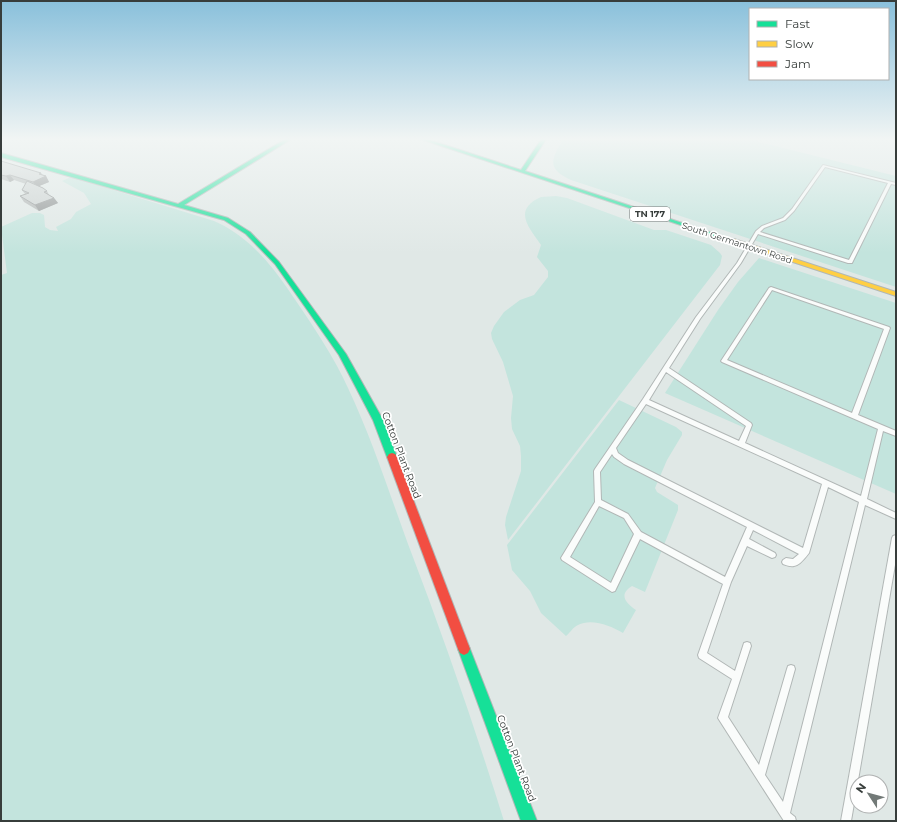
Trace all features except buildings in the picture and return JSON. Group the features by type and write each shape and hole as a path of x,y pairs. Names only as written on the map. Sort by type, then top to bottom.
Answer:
{"street":[{"name":"Cotton Plant Road","path":"77,176 226,219 237,225 248,233 277,264 342,354 378,420 528,821"},
{"path":"180,205 227,176"},
{"name":"South Germantown Road","path":"535,176 896,294"}],"lane":[{"path":"638,534 612,588 565,558 598,502 597,471 645,401 698,318 739,262 757,232 762,227 784,219 793,210 817,176"},
{"path":"867,176 896,184"},
{"path":"757,232 850,262 890,182"},
{"path":"854,417 887,328 771,288 724,361 854,417 896,434"},
{"path":"666,369 749,425 741,445"},
{"path":"645,401 896,516"},
{"path":"788,818 881,428"},
{"path":"613,448 616,455 626,462 805,553"},
{"path":"786,562 794,563 805,553 826,483"},
{"path":"598,502 626,516 638,534 727,582"},
{"path":"737,677 702,655 727,582 751,526"},
{"path":"846,821 896,538"},
{"path":"745,541 772,555"},
{"path":"747,646 723,718 788,818"},
{"path":"760,776 791,669"}],"green space":[{"path":"564,176 896,176 896,181 892,183 896,187 896,287"},
{"path":"71,177 214,221 227,228 250,245 270,265 324,343 343,377 373,446 446,647 504,821 1,821 1,275 7,273 1,227 32,213 40,213 44,215 45,227 50,230 58,231 56,227 71,219 76,212 91,204 84,193 62,181"},
{"path":"556,196 567,198 654,230 666,230 711,245 722,256 720,265 508,540 505,525 506,517 521,471 521,456 520,446 512,429 511,418 513,396 503,362 492,339 491,333 504,312 520,300 534,295 548,277 548,271 537,257 541,245 528,225 525,213 527,207 532,202 541,197"},
{"path":"759,258 896,303 896,494 665,393 718,310 738,282"},
{"path":"619,400 676,427 682,432 682,435 667,460 655,488 657,492 678,505 678,510 645,592 632,586 625,593 625,599 629,605 636,610 623,633 601,624 589,622 576,626 566,636 541,613 530,591 512,570 507,545"}],"traffic: fast":[{"path":"76,176 226,219 248,233 277,263 342,354 378,420 392,457"},
{"path":"180,205 227,176"},
{"path":"536,176 734,241"},
{"path":"464,649 529,821"}],"traffic: slow":[{"path":"734,241 896,294"}],"traffic: jam":[{"path":"392,457 464,649"}]}
